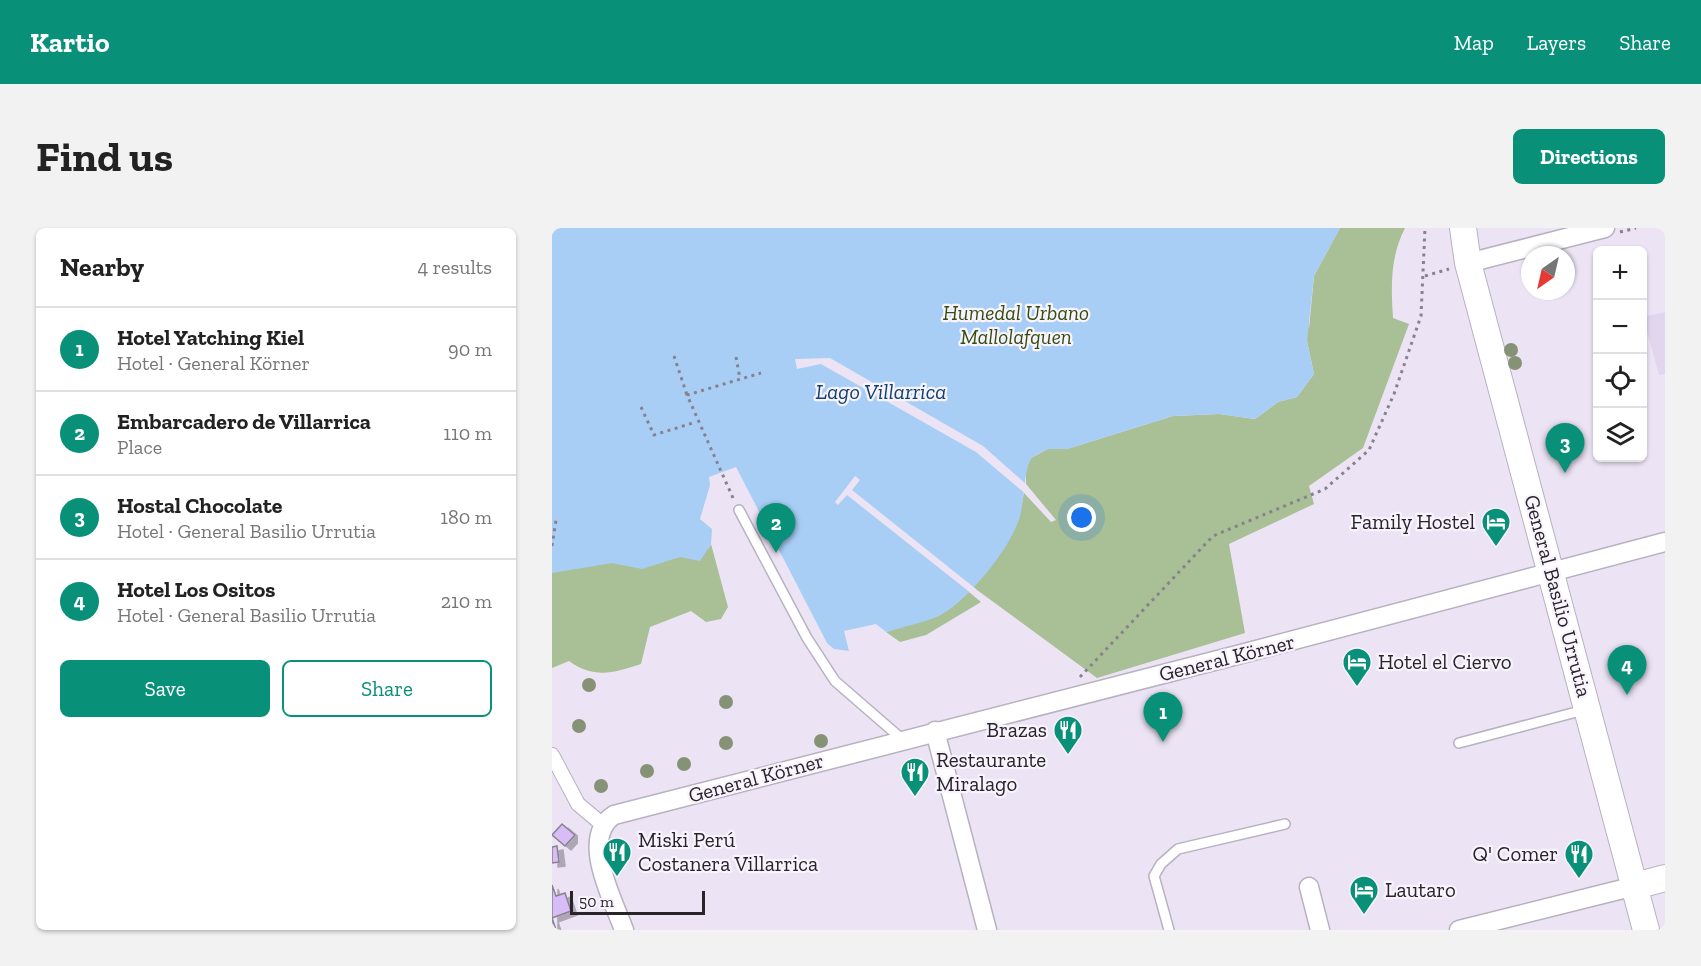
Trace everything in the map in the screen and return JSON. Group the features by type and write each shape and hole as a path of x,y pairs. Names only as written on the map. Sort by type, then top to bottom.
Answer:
{"main road":[{"name":"General Basilio Urrutia","path":"1463,228 1468,263 1646,930"},
{"path":"1635,886 1665,878"}],"street":[{"path":"1468,263 1605,228"},
{"name":"General Körner","path":"609,820 935,731 1063,700 1665,542"},
{"path":"935,731 987,930"},
{"path":"552,754 578,804 609,820 597,840 597,849 624,930"},
{"path":"1459,930 1635,886"},
{"path":"1309,887 1320,930"}],"lane":[{"path":"739,510 807,638 835,681 903,740"},
{"path":"1459,743 1588,709"},
{"path":"1169,930 1155,876 1169,855 1178,849 1285,824"}],"path":[{"path":"1063,700 1068,689 1105,648 1213,536 1325,489 1369,450 1394,393 1421,316 1425,228"},
{"path":"674,356 687,395 739,510"},
{"path":"736,357 740,379"},
{"path":"687,395 761,373"},
{"path":"641,406 654,435 696,423"},
{"path":"552,546 556,520"}],"shaded area":[{"path":"1665,312 1665,374 1659,375 1647,332 1647,316"}],"green space":[{"name":"Humedal Urbano Mallolafquen","path":"1340,228 1405,228 1394,261 1392,306 1393,318 1409,324 1363,448 1309,486 1314,504 1229,544 1245,633 1097,678 973,587 991,565 1012,532 1024,493 1051,522 1056,520 1026,484 1026,468 1031,458 1048,449 1067,449 1173,416 1219,414 1255,419 1278,402 1297,397 1314,374 1307,341 646,361 708,549 711,544 728,607 721,619 706,622 691,611 650,627 641,664 604,673 578,667 569,661 552,668 552,308 1302,262 1309,329 1314,276"},
{"path":"969,592 981,602 926,635 900,642 886,632 940,615"}],"water":[{"name":"Lago Villarrica","path":"552,228 1340,228 1314,276 1307,341 1314,374 1297,397 1278,402 1255,419 1219,414 1173,416 1067,449 1048,449 1031,458 1020,516 1015,529 998,558 975,586 950,609 926,621 886,632 876,624 844,631 849,651 834,649 827,643 736,467 709,477 710,485 700,519 712,529 711,544 700,561 680,557 642,569 612,563 552,573"}],"pier":[{"path":"830,358 983,446 1026,484 1027,495 976,452 821,364 797,369 795,359"},
{"path":"855,476 860,480 852,490 976,589 972,594 847,495 838,505 835,502"}],"building":[{"path":"562,824 575,835 565,846 552,835"},
{"path":"557,846 559,862 552,863 552,847"},
{"path":"552,885 556,896 565,893 571,911 552,918"},
{"path":"552,918 556,930 552,930"}],"place":[{"name":"Hostal Chocolate","path":"1565,473"},
{"name":"Family Hostel","path":"1496,548"},
{"name":"Embarcadero de Villarrica","path":"776,553"},
{"name":"Hotel el Ciervo","path":"1357,688"},
{"name":"Hotel Los Ositos","path":"1627,695"},
{"name":"Hotel Yatching Kiel","path":"1163,742"},
{"name":"Brazas","path":"1068,756"},
{"name":"Restaurante Miralago","path":"915,798"},
{"name":"Miski Perú Costanera Villarrica","path":"617,878"},
{"name":"Q' Comer","path":"1579,880"},
{"name":"Lautaro","path":"1364,916"}]}
